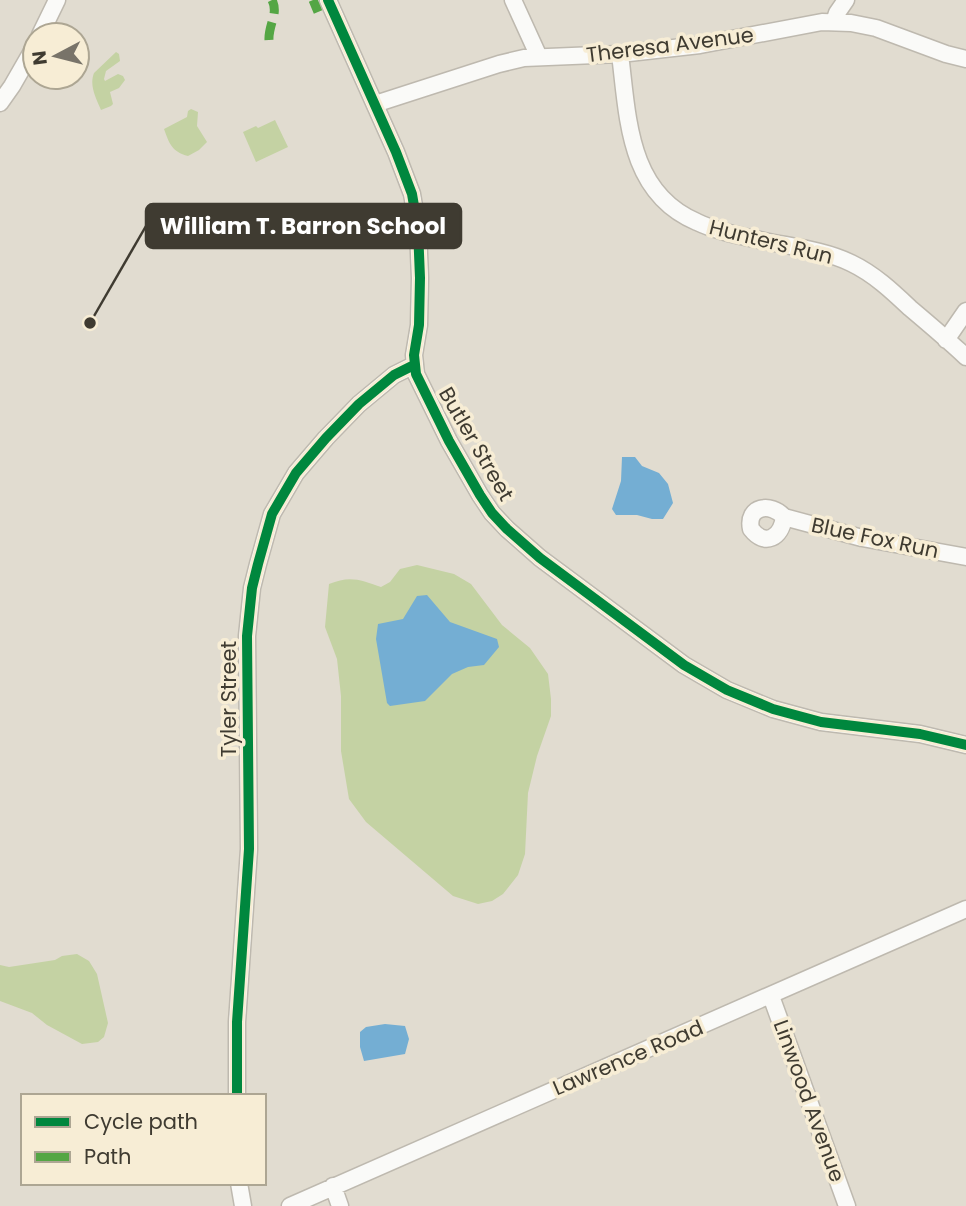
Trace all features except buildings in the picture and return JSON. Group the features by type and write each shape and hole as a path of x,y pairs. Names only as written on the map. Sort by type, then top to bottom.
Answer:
{"street":[{"path":"47,21 57,0"},
{"name":"Butler Street","path":"328,0 405,175 416,212 420,304 414,365 422,388 449,441 480,495 499,521 540,558 684,665 727,690 750,701 821,722 920,734 966,745"},
{"path":"513,0 539,57"},
{"path":"834,22 846,0"},
{"name":"Theresa Avenue","path":"375,104 524,58 620,54 700,45 822,22 876,28 966,59"},
{"name":"Hunters Run","path":"620,54 634,150 650,184 666,203 687,217 710,227 829,254 851,263 874,276 966,357"},
{"path":"0,103 21,70"},
{"path":"946,340 966,311"},
{"name":"Tyler Street","path":"237,1094 237,1022 249,849 247,636 255,576 272,514 296,473 359,404 394,375 414,365"},
{"name":"Blue Fox Run","path":"784,517 862,538 966,557"},
{"name":"Lawrence Road","path":"290,1206 966,909"},
{"name":"Linwood Avenue","path":"771,996 847,1206"},
{"path":"239,1185 243,1206"},
{"path":"333,1186 340,1206"}],"green space":[{"path":"116,52 120,61 106,71 104,79 105,81 118,74 125,80 119,88 110,92 113,104 101,110 92,83 94,73"},
{"path":"191,109 198,112 197,126 207,142 188,156 172,146 164,129 187,117"},
{"path":"275,120 288,147 256,162 243,132"},
{"path":"417,565 454,574 471,584 502,625 530,648 548,674 551,716 528,793 525,854 518,875 503,894 492,901 478,904 453,896 366,822 349,799 341,751 341,696 337,659 325,627 329,584 349,579 381,587 390,582 400,569"},
{"path":"77,954 89,961 97,974 108,1023 104,1037 98,1042 82,1044 47,1025 32,1013 0,1001 0,965 9,967"}],"water":[{"path":"622,457 635,457 642,466 659,473 668,484 673,503 663,519 616,515 612,509 621,481"},
{"path":"427,595 450,622 497,639 499,647 484,665 468,667 452,674 425,701 390,706 387,703 376,639 378,624 403,619 417,596"},
{"path":"385,1024 405,1026 409,1039 405,1054 364,1061 360,1032 366,1027"}],"marked path":[{"path":"269,40 274,15 272,0"},
{"path":"313,0 318,12"}],"cycle path":[{"path":"328,0 412,194 418,229 420,278 419,325 414,355 416,374 449,441 492,513 540,558 684,665 727,690 773,709 821,722 920,734 966,745"},
{"path":"237,1094 237,1022 249,849 247,636 252,588 272,514 296,473 359,404 394,375 414,365"}],"place":[{"name":"William T. Barron School","path":"90,323"}]}
